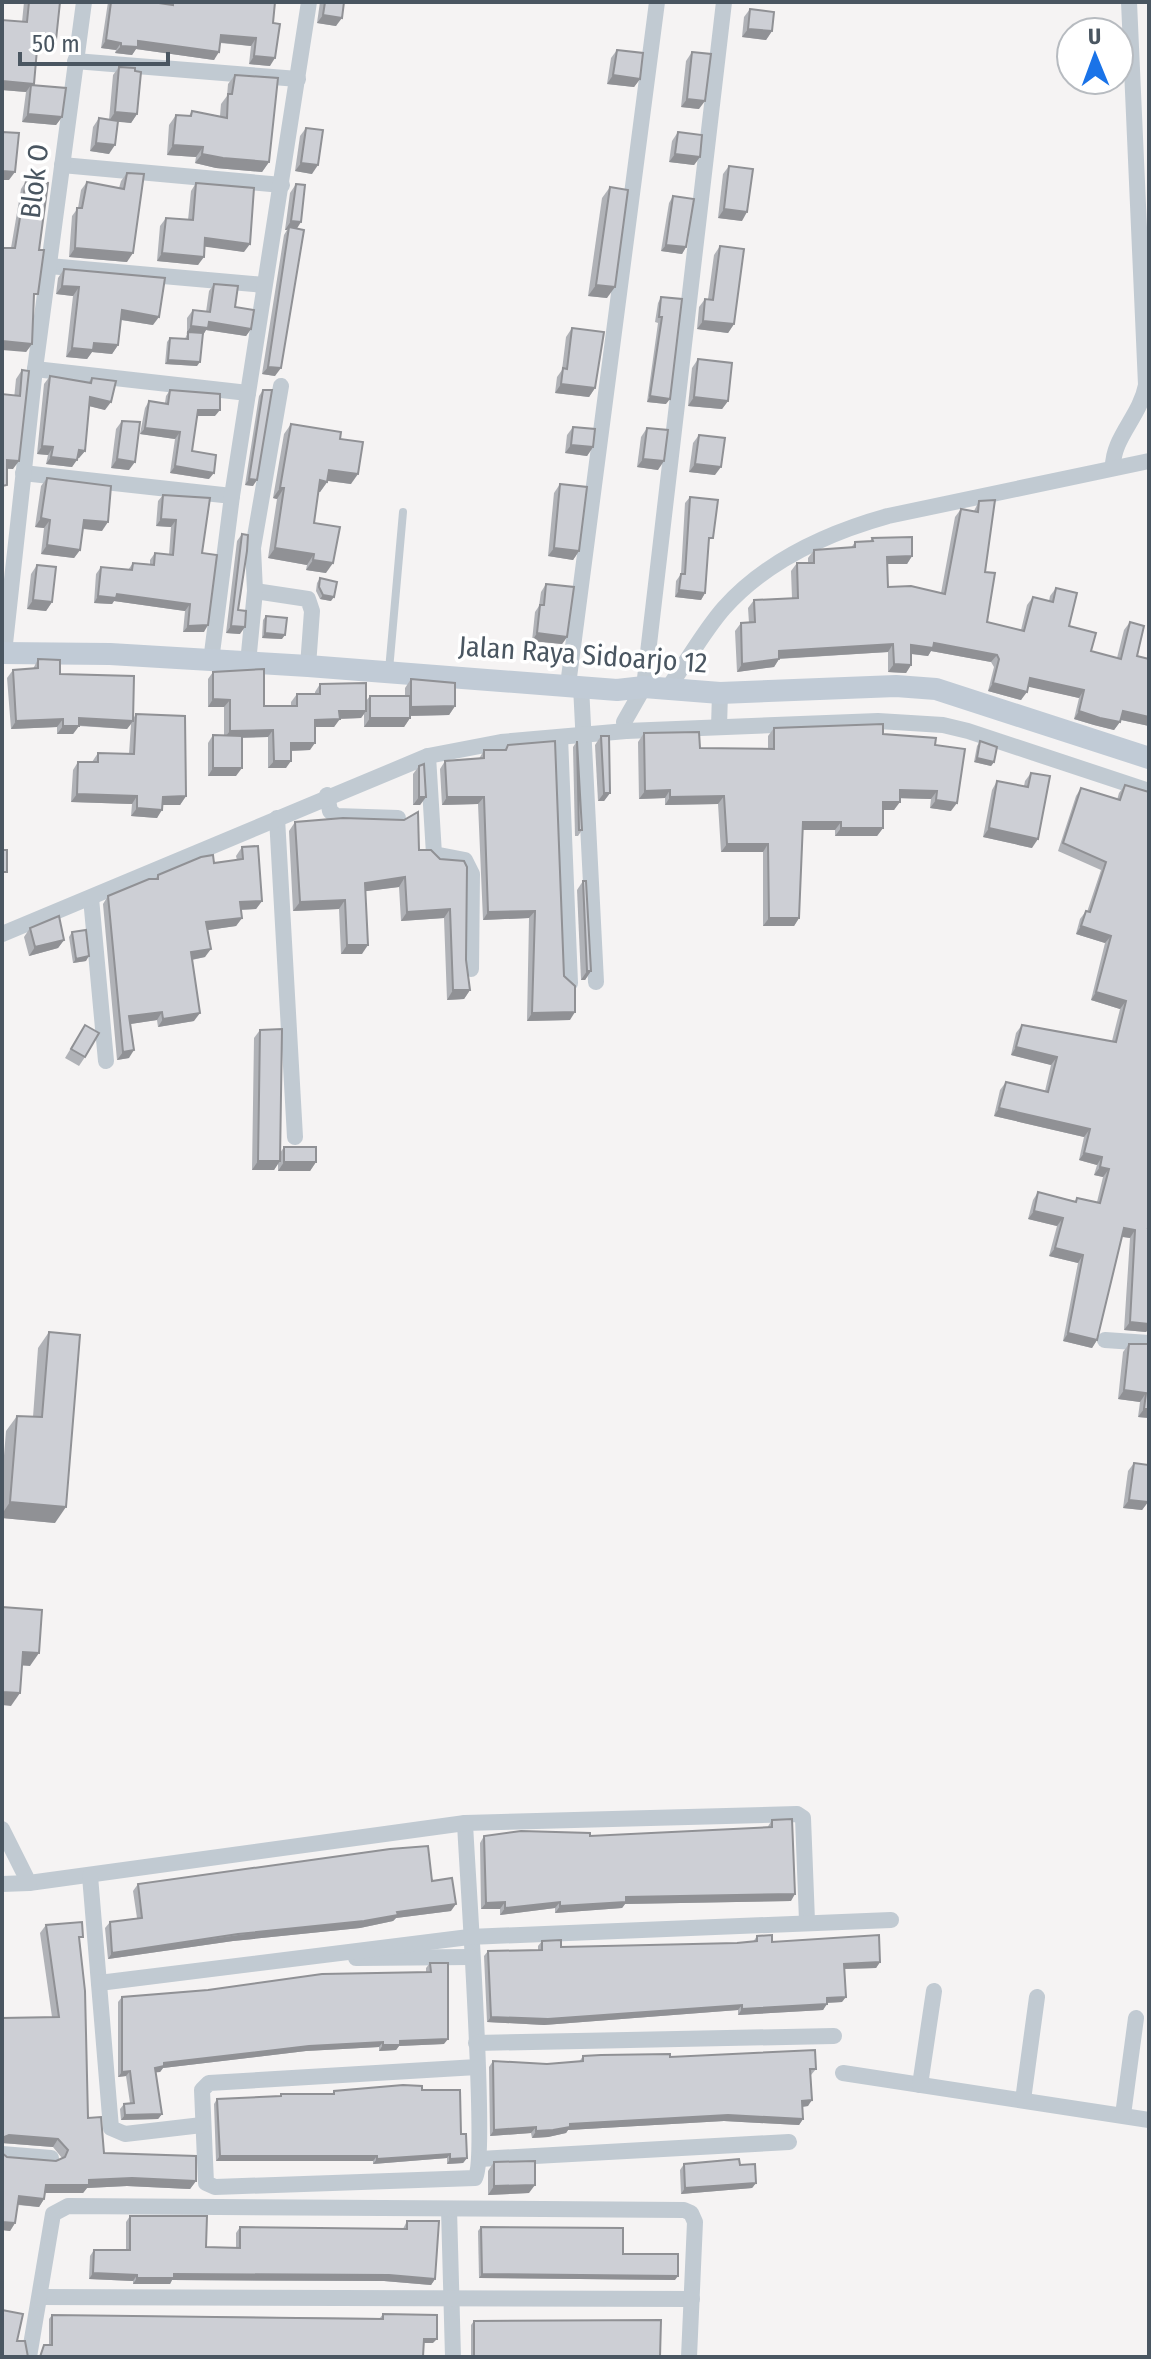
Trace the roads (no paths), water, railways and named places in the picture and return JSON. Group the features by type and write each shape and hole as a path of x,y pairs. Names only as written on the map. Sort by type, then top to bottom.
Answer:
{"main road":[{"name":"Jalan Raya Sidoarjo 12","path":"3,653 389,671 578,706 617,690 668,688 720,711 896,686 936,689 1149,758"}],"street":[{"name":"Blok O","path":"3,653 35,369 84,2"},
{"path":"211,661 232,496 309,2"},
{"path":"596,982 578,706 657,2"},
{"path":"626,731 624,722 641,691 724,2"},
{"path":"1113,468 1114,451 1141,407 1146,385 1129,2"},
{"path":"75,61 298,79"},
{"path":"62,165 282,185"},
{"path":"49,266 264,285"},
{"path":"35,369 248,393"},
{"path":"248,663 255,591 253,548 281,386"},
{"path":"668,688 724,608 787,555 852,526 888,516 1149,461"},
{"path":"23,473 232,496"},
{"path":"255,591 308,599 312,611 308,666"},
{"path":"578,706 626,731 720,711 943,725 1149,791"},
{"path":"570,983 560,737 578,706"},
{"path":"2,934 327,795 428,756 501,742 560,737"},
{"path":"428,756 434,854 465,860 472,874 471,969"},
{"path":"327,795 330,811 336,816 398,818"},
{"path":"277,818 295,1137"},
{"path":"91,898 106,1061"},
{"path":"1105,1340 1149,1343"},
{"path":"2,1884 90,1876 214,1855 465,1823 801,1815 807,1921"},
{"path":"465,1823 476,2043 477,2067 480,2159 475,2178 462,2182 215,2187 205,2180 202,2090 215,2082 477,2067"},
{"path":"3,1834 29,1883"},
{"path":"90,1876 111,2128 125,2134 202,2125"},
{"path":"99,1983 469,1937 891,1920"},
{"path":"322,1956 470,1957"},
{"path":"920,2085 934,1991"},
{"path":"1023,2100 1037,1997"},
{"path":"1123,2115 1136,2018"},
{"path":"476,2043 834,2036"},
{"path":"843,2073 1149,2120"},
{"path":"480,2159 789,2142"},
{"path":"2,2154 51,2158"},
{"path":"29,2357 53,2214 61,2207 684,2210 691,2213 695,2222 689,2357"},
{"path":"449,2209 453,2357"},
{"path":"40,2297 692,2299"}],"lane":[{"path":"389,671 403,512"}]}
